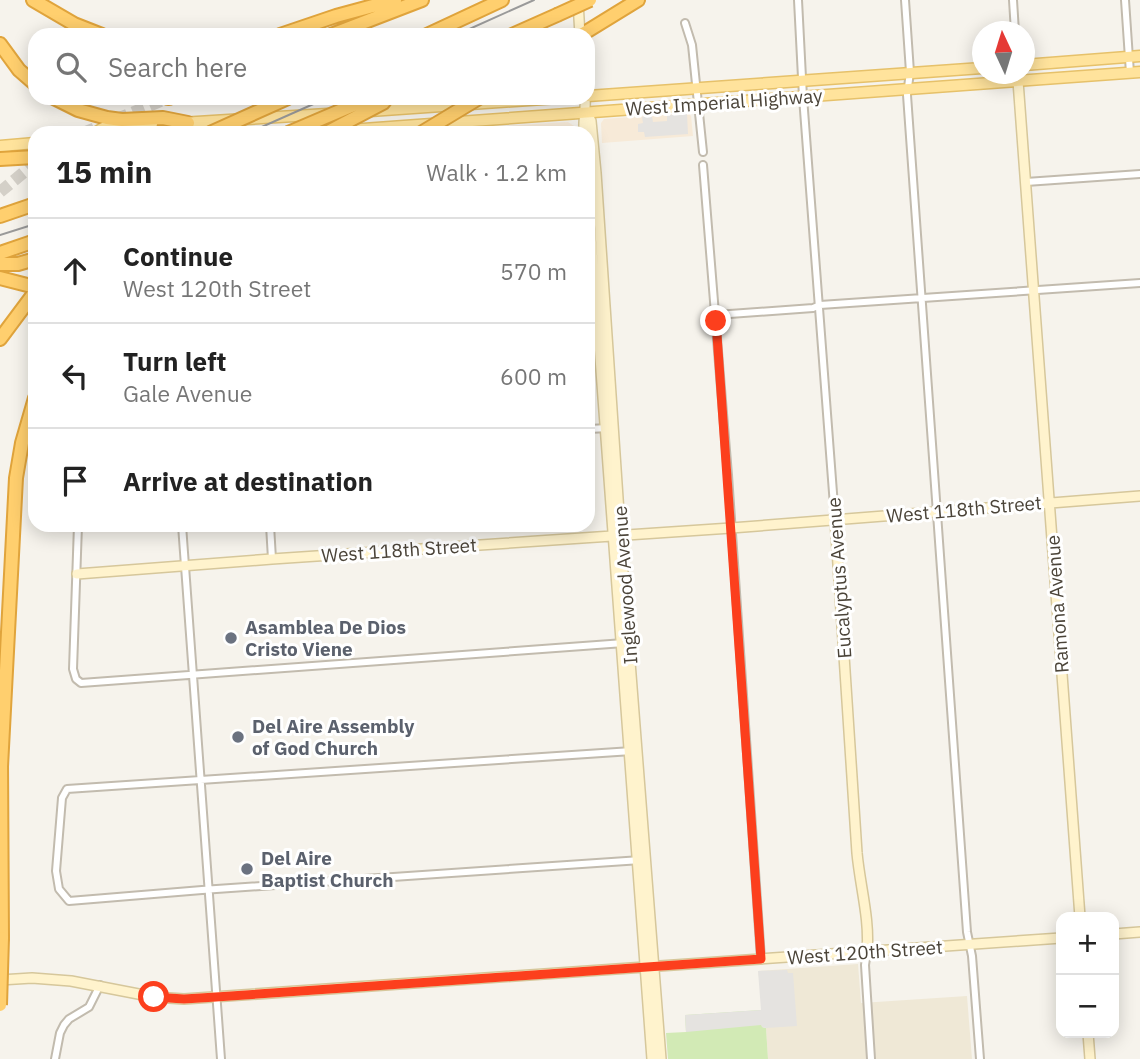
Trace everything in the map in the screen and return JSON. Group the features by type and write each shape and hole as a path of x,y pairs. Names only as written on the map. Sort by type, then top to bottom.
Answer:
{"highway":[{"path":"33,0 84,28"},
{"path":"301,28 395,0"},
{"path":"349,28 422,0"},
{"path":"443,28 502,0"},
{"path":"528,28 590,0"},
{"path":"593,28 638,0"},
{"path":"0,44 28,78"},
{"path":"68,105 107,118 163,118 188,123"},
{"path":"226,126 272,105"},
{"path":"304,126 354,105"},
{"path":"339,126 379,105"},
{"path":"433,126 467,105"},
{"path":"0,159 28,157"},
{"path":"0,216 28,206"},
{"path":"0,253 28,243"},
{"path":"0,264 28,261"},
{"path":"0,278 28,287"},
{"path":"0,339 28,299"},
{"path":"1,766 16,478 28,425"},
{"path":"0,706 0,1005"}],"main road":[{"path":"1035,64 1135,56"},
{"name":"West Imperial Highway","path":"595,96 972,69"},
{"name":"West Imperial Highway","path":"1035,76 1135,72"},
{"name":"West Imperial Highway","path":"396,126 803,97 972,82"},
{"path":"137,126 461,105"},
{"path":"0,146 28,144"}],"street":[{"path":"578,0 580,28"},
{"name":"Eucalyptus Avenue","path":"798,0 857,853 868,941 864,965 871,1059"},
{"path":"905,0 910,72 906,95 966,918 972,956 979,1059"},
{"path":"1013,0 1014,21"},
{"path":"1125,0 1135,56 1135,72"},
{"path":"685,23 692,45 703,152"},
{"name":"Ramona Avenue","path":"1019,84 1080,912"},
{"name":"Inglewood Avenue","path":"583,126 586,105"},
{"name":"Inglewood Avenue","path":"586,111 591,126"},
{"path":"239,121 239,126"},
{"path":"703,165 761,959"},
{"path":"1026,181 1140,174"},
{"name":"Inglewood Avenue","path":"595,277 597,320 610,428 640,860 649,966 661,1059"},
{"path":"716,315 1140,282"},
{"path":"595,429 610,428"},
{"name":"West 118th Street","path":"77,574 1140,496"},
{"path":"78,532 73,669 76,679 81,682 625,643"},
{"path":"183,532 220,1059"},
{"path":"270,532 272,559"},
{"path":"633,751 67,789 62,798 56,872 58,889 69,901 640,860"},
{"path":"1119,934 1140,932"},
{"name":"West 120th Street","path":"0,980 32,978 71,981 154,997 184,999 1056,938"},
{"name":"Inglewood Avenue","path":"649,966 652,1059"},
{"path":"55,1059 64,1025 89,1007 100,985"},
{"path":"1088,1038 1090,1059"}],"shaded area":[{"path":"688,113 691,116 693,136 602,143 601,123 604,119"},
{"path":"687,114 688,134 645,137 644,132 638,132 638,124 643,123 642,117 652,116 653,122 667,121 667,115"},
{"path":"568,122 574,126 505,126"},
{"path":"858,964 861,1003 967,996 972,1059 768,1059 758,971"},
{"path":"787,970 788,973 793,973 797,1026 766,1028 761,1025 686,1032 685,1015 761,1010 758,971"}],"green space":[{"path":"761,1010 762,1027 766,1028 768,1059 668,1059 666,1033 686,1032 685,1015"}],"tunnel":[{"path":"100,126 151,105"},
{"path":"0,192 28,169"}],"tram line":[{"path":"472,28 534,0"},
{"path":"264,126 311,105"},
{"path":"0,235 28,226"}],"place":[{"name":"Asamblea De Dios Cristo Viene","path":"231,638"},
{"name":"Del Aire Assembly of God Church","path":"238,737"},
{"name":"Del Aire Baptist Church","path":"247,869"}],"route":[{"path":"154,997 216,997 761,959 716,321"}]}
